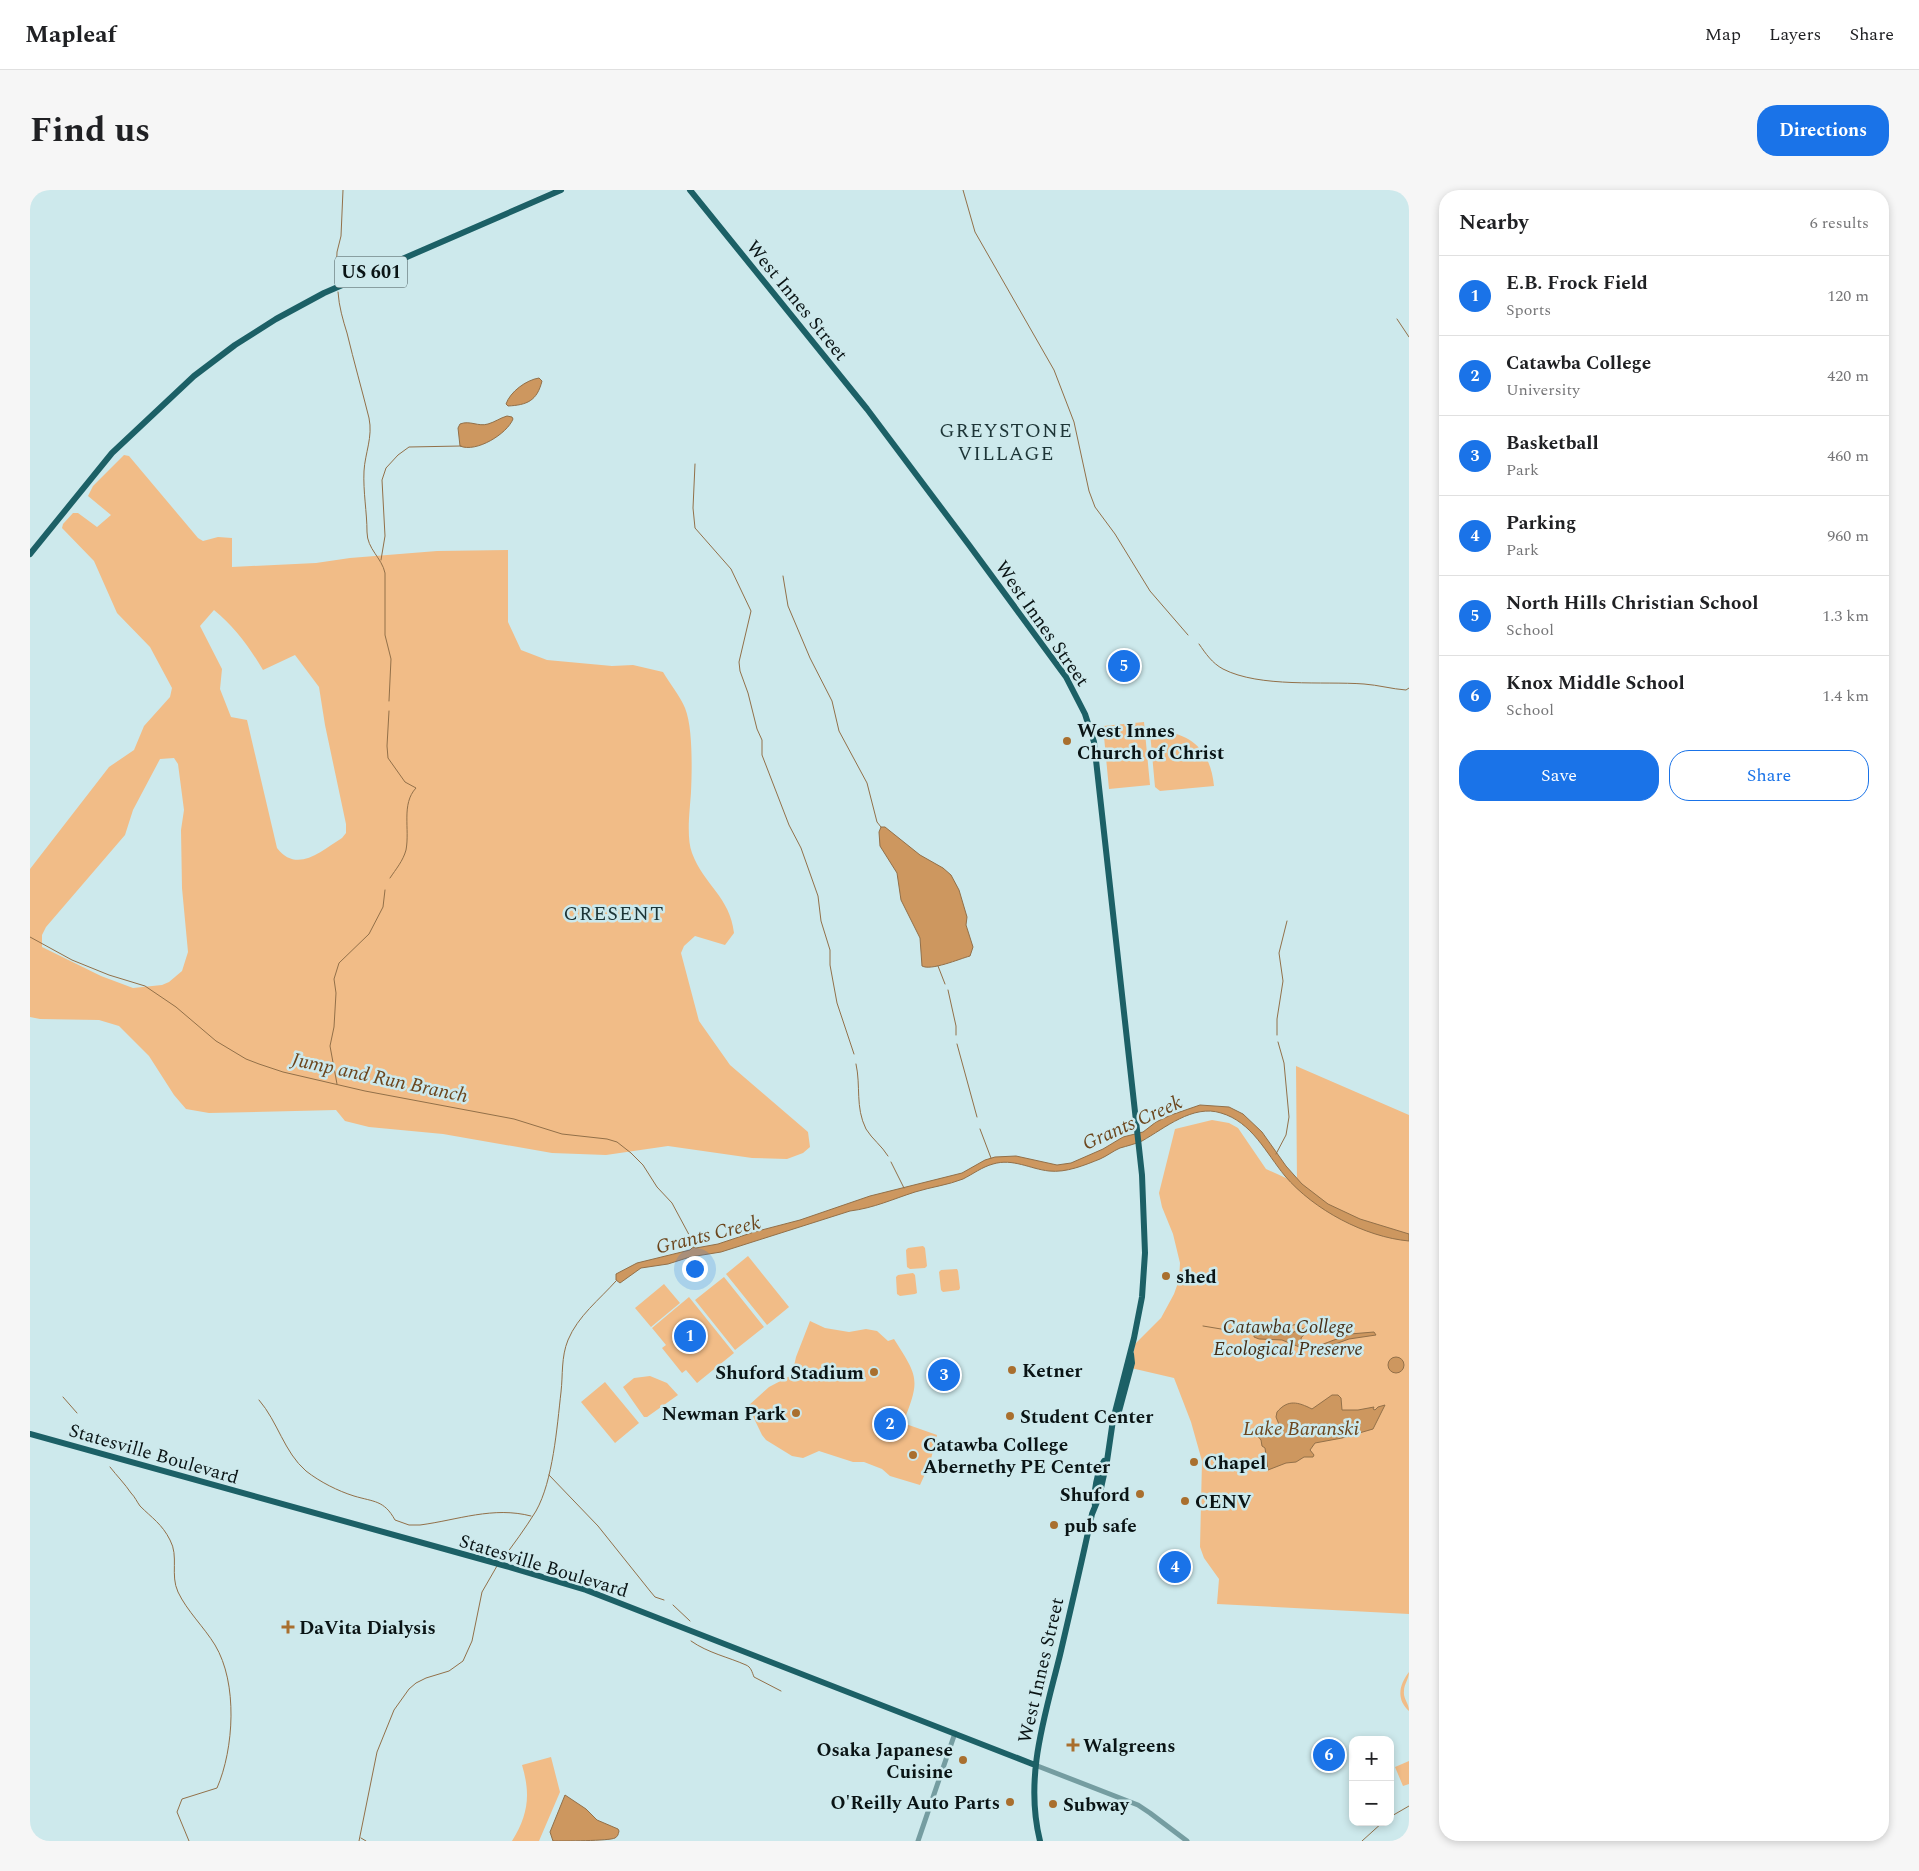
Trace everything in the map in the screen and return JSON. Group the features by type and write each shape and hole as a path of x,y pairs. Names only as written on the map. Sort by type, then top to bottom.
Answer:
{"main road":[{"name":"US 601","path":"30,554 112,452 194,376 235,345 276,319 324,293 561,190"},
{"name":"West Innes Street","path":"690,190 867,409 1066,677 1080,701 1094,742 1144,1201 1144,1274 1142,1297 1131,1348 1132,1363 1117,1421 1113,1427 1099,1497 1038,1744 1034,1798 1036,1825 1040,1841"},
{"name":"Statesville Boulevard","path":"30,1434 506,1566 596,1594 1035,1765"}],"street":[{"path":"918,1841 955,1733"},
{"path":"1035,1765 1138,1806 1187,1841"}],"green space":[{"path":"124,455 129,456 198,538 203,541 218,537 232,538 232,567 316,563 350,558 437,551 508,550 508,622 521,650 547,660 612,666 633,665 663,672 678,694 688,716 692,761 689,823 690,846 697,864 722,900 732,921 734,933 725,945 695,936 684,946 681,953 699,1021 730,1065 808,1132 810,1147 803,1153 787,1159 752,1158 668,1146 606,1155 552,1153 443,1134 369,1127 345,1121 336,1110 209,1113 186,1109 174,1095 149,1056 119,1026 99,1020 40,1019 30,1017 30,869 109,767 134,750 144,726 170,697 172,688 150,647 117,613 94,561 62,528 63,524 73,513 78,513 97,527 111,515 88,496 93,486","holes":["214,610 241,638 263,670 295,655 319,687 346,824 346,833 342,838 309,858 293,859 285,856 277,848 247,720 231,717 220,689 222,669 200,626","174,758 178,764 184,810 181,830 182,888 188,952 182,971 169,982 162,985 133,988 101,976 42,947 42,935 46,927 125,835 133,810 160,759"]},
{"path":"1144,722 1150,785 1109,789 1103,726"},
{"path":"1162,731 1184,737 1199,748 1209,764 1214,786 1160,791 1155,787 1150,732"},
{"name":"Catawba College Ecological Preserve","path":"1296,1066 1409,1115 1409,1614 1217,1604 1219,1579 1204,1558 1200,1547 1202,1461 1191,1422 1174,1378 1131,1368 1135,1344 1161,1318 1179,1280 1180,1263 1173,1234 1162,1207 1159,1193 1175,1129 1212,1120 1229,1123 1238,1128 1266,1169 1297,1183"},
{"path":"923,1246 925,1248 927,1266 925,1268 910,1269 907,1267 906,1250"},
{"path":"748,1256 789,1307 767,1325 726,1274"},
{"path":"957,1269 959,1290 943,1292 941,1290 939,1272 941,1270"},
{"path":"913,1273 915,1275 917,1293 900,1296 897,1294 896,1277"},
{"path":"724,1277 764,1327 735,1350 695,1300"},
{"path":"664,1284 680,1303 651,1327 635,1308"},
{"path":"689,1297 734,1353 697,1383 686,1370 682,1373 662,1348 666,1345 652,1328"},
{"path":"810,1321 825,1328 849,1332 866,1329 877,1331 888,1341 894,1339 912,1371 914,1380 912,1397 903,1423 937,1435 930,1463 920,1485 890,1476 882,1469 864,1462 853,1462 819,1451 803,1458 792,1456 766,1440 762,1435 748,1406 769,1387 792,1375 796,1357"},
{"path":"650,1376 667,1383 678,1395 647,1417 644,1417 623,1387 634,1378"},
{"path":"605,1382 639,1423 615,1443 581,1402"},
{"path":"1409,1672 1404,1694 1409,1711 1402,1702 1400,1692"},
{"path":"551,1757 560,1792 539,1841 512,1841 525,1813 527,1795 522,1765"},
{"path":"1409,1761 1409,1784 1403,1786 1395,1767"}],"water":[{"path":"539,378 542,381 540,388 530,401 508,406 506,404 519,387"},
{"path":"507,416 513,419 510,425 498,436 474,447 460,446 458,428 460,424 484,425"},
{"path":"881,827 885,827 920,855 943,868 951,875 959,890 967,917 966,925 973,947 970,956 938,966 922,966 920,938 901,900 897,873 880,846 879,832"},
{"path":"1200,1105 1229,1107 1243,1114 1262,1132 1286,1166 1302,1184 1328,1204 1360,1219 1409,1234 1409,1241 1375,1234 1358,1228 1325,1210 1310,1200 1285,1176 1258,1139 1241,1123 1232,1117 1211,1111 1190,1114 1142,1141 1120,1148 1100,1159 1075,1168 1049,1171 1014,1163 1000,1162 957,1181 915,1192 875,1206 850,1211 721,1252 641,1268 620,1283 616,1280 616,1274 637,1263 690,1250 693,1247 718,1244 800,1220 870,1196 962,1173 985,1160 995,1157 1016,1156 1057,1165 1071,1163 1103,1149 1123,1137 1143,1132 1156,1122 1171,1115"},
{"path":"1307,1327 1310,1328 1301,1338 1302,1343 1309,1347 1318,1346 1350,1334 1374,1332 1376,1335 1349,1339 1324,1348 1307,1350 1282,1340 1254,1337 1256,1331 1291,1333"},
{"path":"1393,1357 1399,1357 1404,1362 1402,1371 1393,1373 1388,1368 1388,1362"},
{"name":"Lake Baranski","path":"1332,1395 1338,1395 1341,1398 1342,1410 1374,1407 1373,1409 1375,1410 1385,1405 1373,1429 1315,1443 1310,1450 1314,1455 1313,1457 1304,1457 1296,1462 1286,1463 1268,1470 1265,1448 1256,1434 1266,1435 1280,1427 1276,1417 1277,1412 1285,1405 1298,1403 1312,1409"},
{"path":"565,1795 586,1809 597,1820 618,1829 617,1836 604,1840 553,1841 550,1832"}],"waterway":[{"path":"336,281 337,252 341,236 343,190"},
{"path":"963,190 975,232 1054,370 1074,422 1089,491 1095,507 1115,534 1150,591 1188,635"},
{"path":"338,292 341,313 370,425 364,471 367,532 369,543 385,573 385,635 391,659 389,701"},
{"path":"1397,319 1409,337"},
{"path":"381,560 385,536 382,480 386,468 398,455 409,447 461,446"},
{"path":"695,464 693,508 695,528 731,569 751,611 739,662 740,671 762,740 762,755 789,825 801,848 818,896 821,921 830,950 830,965 837,1003 854,1054"},
{"path":"783,576 788,606 810,658 832,701 839,731 867,783 877,822 881,827"},
{"path":"1199,644 1219,667 1238,675 1255,679 1364,684 1406,690 1409,688"},
{"path":"389,711 388,758 405,782 416,788 411,794 407,809 406,850 390,878"},
{"path":"337,1084 330,1046 334,1027 336,993 334,979 339,963 369,934 383,907 385,890"},
{"path":"1277,1035 1277,1019 1283,981 1279,953 1287,921"},
{"name":"Jump and Run Branch","path":"30,937 72,960 109,975 145,986 176,1007 216,1041 246,1059 259,1064 283,1072 365,1091 514,1119 562,1134 607,1139 617,1142 643,1165 657,1187 672,1203 694,1244 693,1248"},
{"path":"938,966 945,984"},
{"path":"948,990 956,1026 956,1035"},
{"path":"1276,1154 1286,1135 1289,1117 1284,1063 1278,1042"},
{"path":"957,1044 977,1117"},
{"path":"856,1064 860,1113 868,1133 888,1156"},
{"path":"980,1129 991,1158"},
{"path":"891,1162 904,1188"},
{"name":"Grants Creek","path":"501,1561 536,1511 547,1485 556,1437 563,1359 568,1340 577,1323 616,1281"},
{"path":"1203,1326 1227,1330 1242,1326 1286,1327 1301,1323 1317,1323"},
{"path":"63,1397 77,1413"},
{"path":"259,1400 286,1446 306,1471 335,1489 382,1505 391,1513 395,1520 409,1525 420,1525 489,1513 503,1512 531,1516"},
{"path":"110,1467 140,1506 167,1534 173,1546 175,1579 178,1592 215,1645 227,1678 231,1716 230,1736 223,1772 217,1788 182,1799 177,1812 189,1841"},
{"path":"549,1475 598,1526 655,1597 664,1600"},
{"name":"Grants Creek","path":"359,1841 377,1752 394,1710 409,1689 416,1683 449,1671 463,1661 472,1641 482,1592 497,1566"},
{"path":"673,1605 690,1621"},
{"path":"691,1641 711,1652 748,1666 754,1677 781,1691"},
{"path":"1394,1815 1409,1806"},
{"path":"1362,1841 1379,1826"},
{"path":"361,1838 366,1841"}],"place":[{"name":"North Hills Christian School","path":"1124,666"},
{"name":"West Innes Church of Christ","path":"1067,741"},
{"name":"shed","path":"1166,1276"},
{"name":"E.B. Frock Field","path":"690,1336"},
{"name":"Ketner","path":"1012,1370"},
{"name":"Shuford Stadium","path":"874,1372"},
{"name":"Basketball","path":"944,1375"},
{"name":"Newman Park","path":"796,1413"},
{"name":"Student Center","path":"1010,1416"},
{"name":"Catawba College","path":"890,1424"},
{"name":"Catawba College Abernethy PE Center","path":"913,1455"},
{"name":"Chapel","path":"1194,1462"},
{"name":"Shuford","path":"1140,1494"},
{"name":"CENV","path":"1185,1501"},
{"name":"pub safe","path":"1054,1525"},
{"name":"Parking","path":"1175,1567"},
{"name":"DaVita Dialysis","path":"288,1627"},
{"name":"Walgreens","path":"1073,1745"},
{"name":"Knox Middle School","path":"1329,1755"},
{"name":"Osaka Japanese Cuisine","path":"963,1760"},
{"name":"O'Reilly Auto Parts","path":"1010,1802"},
{"name":"Subway","path":"1053,1804"}],"district":[{"name":"GREYSTONE VILLAGE","path":"1006,442"},
{"name":"CRESENT","path":"614,913"}]}
